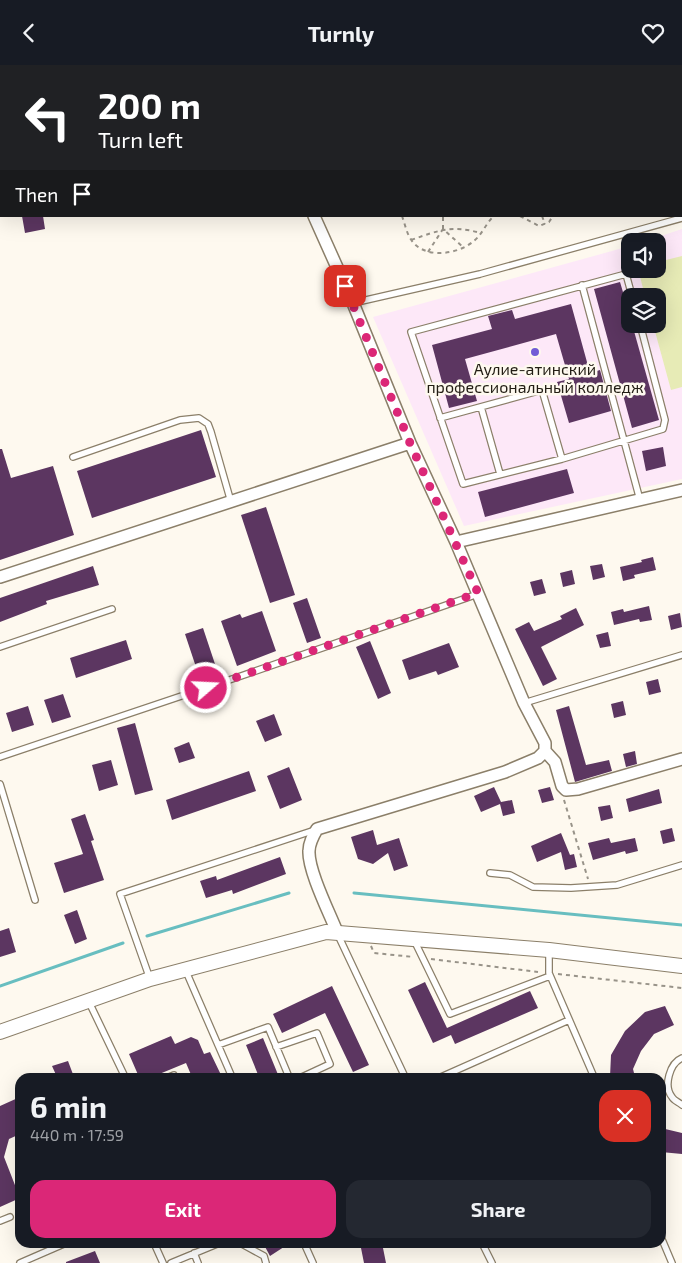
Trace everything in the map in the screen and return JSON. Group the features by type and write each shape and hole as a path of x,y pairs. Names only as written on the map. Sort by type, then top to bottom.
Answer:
{"street":[{"path":"314,217 353,303 410,443 456,542 524,703 545,743 545,751 555,762 562,787 566,790 578,789 682,759"},
{"path":"0,577 410,443"},
{"path":"456,542 682,490"},
{"path":"337,932 312,870 309,853 310,843 317,829 505,772 538,758 545,751"},
{"path":"0,1032 150,979 326,932 549,950 682,966"}],"lane":[{"path":"353,303 480,274 682,218"},
{"path":"630,288 626,274 412,332 463,484 562,459 622,439 663,429 665,420 642,333"},
{"path":"582,285 640,500"},
{"path":"440,418 542,390 562,459"},
{"path":"481,407 500,474"},
{"path":"73,457 180,420 199,418 208,424 231,502"},
{"path":"0,757 232,679 478,593"},
{"path":"0,647 112,609"},
{"path":"524,703 682,655"},
{"path":"0,784 35,900"},
{"path":"150,979 120,894 317,829"},
{"path":"490,873 510,875 533,887 571,888 590,885 617,885 682,865"},
{"path":"337,932 403,1073"},
{"path":"413,939 450,1014 550,975"},
{"path":"549,950 550,975 592,1073"},
{"path":"185,969 230,1073"},
{"path":"88,1001 123,1073"},
{"path":"450,1073 569,1020"},
{"path":"218,1045 268,1027 286,1073"},
{"path":"276,1047 317,1033 330,1064 311,1073"},
{"path":"682,1058 673,1065 669,1078 669,1092 673,1099 682,1105"},
{"path":"0,1221 10,1217"},
{"path":"20,1263 54,1248"},
{"path":"156,1248 163,1263"},
{"path":"171,1263 207,1248"},
{"path":"249,1248 264,1256 266,1263"},
{"path":"306,1248 313,1263"},
{"path":"484,1248 492,1263"},
{"path":"666,1248 672,1263"},
{"path":"194,1253 198,1263"}],"path":[{"path":"402,217 411,240 428,252 442,254 474,241 493,217"},
{"path":"428,252 443,229 443,217"},
{"path":"522,217 539,226 545,224 553,217"},
{"path":"542,217 545,224"},
{"path":"411,240 443,229 462,228 482,233"},
{"path":"443,229 463,247"},
{"path":"566,790 564,801 590,885"},
{"path":"366,934 374,953 550,975 682,988"}],"shaded area":[{"name":"Аулие-атинский профессиональный колледж","path":"682,229 682,479 464,526 373,317 621,248 621,278 666,278 666,234"}],"green space":[{"path":"682,256 682,387 671,390 655,333 666,333 666,288 643,288 640,278 666,278 666,260"}],"building":[{"path":"22,217 43,217 45,229 25,233"},
{"path":"620,282 622,288 621,333 635,333 659,420 632,428 594,289"},
{"name":"Аулие-атинский профессиональный колледж","path":"571,304 590,373 600,370 611,411 569,423 557,382 569,379 556,334 465,359 477,401 449,408 432,345 492,329 488,316 512,310 515,319"},
{"path":"201,430 216,477 92,518 77,471"},
{"path":"663,447 666,466 646,471 642,451"},
{"path":"0,449 2,449 11,478 53,466 74,535 0,560"},
{"path":"567,469 574,493 485,517 478,492"},
{"path":"266,507 295,595 270,603 241,515"},
{"path":"653,557 656,570 634,575 635,578 623,581 620,567 642,562 641,560"},
{"path":"602,564 605,577 593,580 590,566"},
{"path":"93,566 99,585 46,601 47,604 0,622 0,598"},
{"path":"572,570 575,584 563,587 560,573"},
{"path":"542,579 546,593 534,596 530,582"},
{"path":"307,598 321,638 307,643 293,603"},
{"path":"649,606 652,620 640,622 639,619 614,625 611,612 623,609 624,612"},
{"path":"576,608 584,625 541,647 557,679 543,686 515,629 529,622 534,631 562,619 560,616"},
{"path":"262,611 276,651 237,666 221,621 240,614 242,618"},
{"path":"680,613 682,627 671,630 668,616"},
{"path":"203,628 217,670 199,676 185,634"},
{"path":"608,632 611,646 600,648 596,635"},
{"path":"126,640 132,659 76,678 70,658"},
{"path":"370,641 391,693 378,699 356,647"},
{"path":"449,643 459,667 438,675 436,671 409,680 402,660"},
{"path":"658,679 661,692 649,695 646,682"},
{"path":"63,694 71,717 52,723 44,700"},
{"path":"623,701 626,715 614,718 611,704"},
{"path":"28,706 34,725 12,732 6,713"},
{"path":"569,706 586,765 609,760 612,771 575,782 556,710"},
{"path":"274,714 282,735 265,742 256,721"},
{"path":"135,723 153,790 135,795 117,728"},
{"path":"189,742 195,758 179,763 174,748"},
{"path":"635,751 637,764 626,767 623,754"},
{"path":"111,760 118,785 99,791 92,765"},
{"path":"289,767 302,800 280,809 267,776"},
{"path":"249,771 256,791 172,820 166,800"},
{"path":"494,787 501,802 512,800 515,813 503,816 500,804 481,812 474,796"},
{"path":"550,787 554,800 542,803 538,790"},
{"path":"659,789 662,803 629,812 626,799"},
{"path":"610,805 613,818 601,821 598,807"},
{"path":"85,814 94,840 91,841 104,880 64,893 54,863 83,854 71,819"},
{"path":"672,828 675,841 663,844 660,831"},
{"path":"373,830 377,845 399,838 408,866 394,871 388,853 373,864 358,859 351,837"},
{"path":"561,833 570,855 574,854 577,867 565,870 561,852 537,862 531,846"},
{"path":"609,838 611,843 635,838 638,851 626,854 625,851 593,860 588,843"},
{"path":"280,857 286,874 233,894 232,890 206,898 200,881 216,876 217,880"},
{"path":"77,910 87,939 75,944 64,915"},
{"path":"9,928 16,952 0,957 0,931"},
{"path":"425,982 447,1028 530,991 538,1008 455,1044 451,1035 433,1043 408,990"},
{"path":"332,986 369,1065 353,1072 325,1013 282,1033 273,1014"},
{"path":"665,1006 674,1025 654,1034 641,1051 633,1069 634,1073 610,1073 611,1055 625,1031 645,1012"},
{"path":"171,1036 175,1044 191,1037 198,1040 204,1054 210,1052 220,1073 190,1073 186,1063 162,1073 137,1073 129,1054"},
{"path":"263,1038 277,1073 257,1073 246,1045"},
{"path":"68,1061 72,1073 55,1073 52,1066"},
{"path":"15,1099 15,1136 9,1139 4,1157 15,1185 15,1200 0,1207 0,1106"},
{"path":"666,1129 682,1133 682,1154 666,1152"},
{"path":"266,1248 282,1248 270,1256"},
{"path":"361,1248 383,1248 386,1263 364,1263"},
{"path":"95,1251 100,1263 66,1263 66,1262"}],"waterway":[{"path":"147,936 289,893"},
{"path":"354,893 682,925"},
{"path":"0,986 123,943"}],"place":[{"name":"Аулие-атинский профессиональный колледж","path":"535,352"}],"route":[{"path":"206,688 478,593 410,443 345,286"}]}
